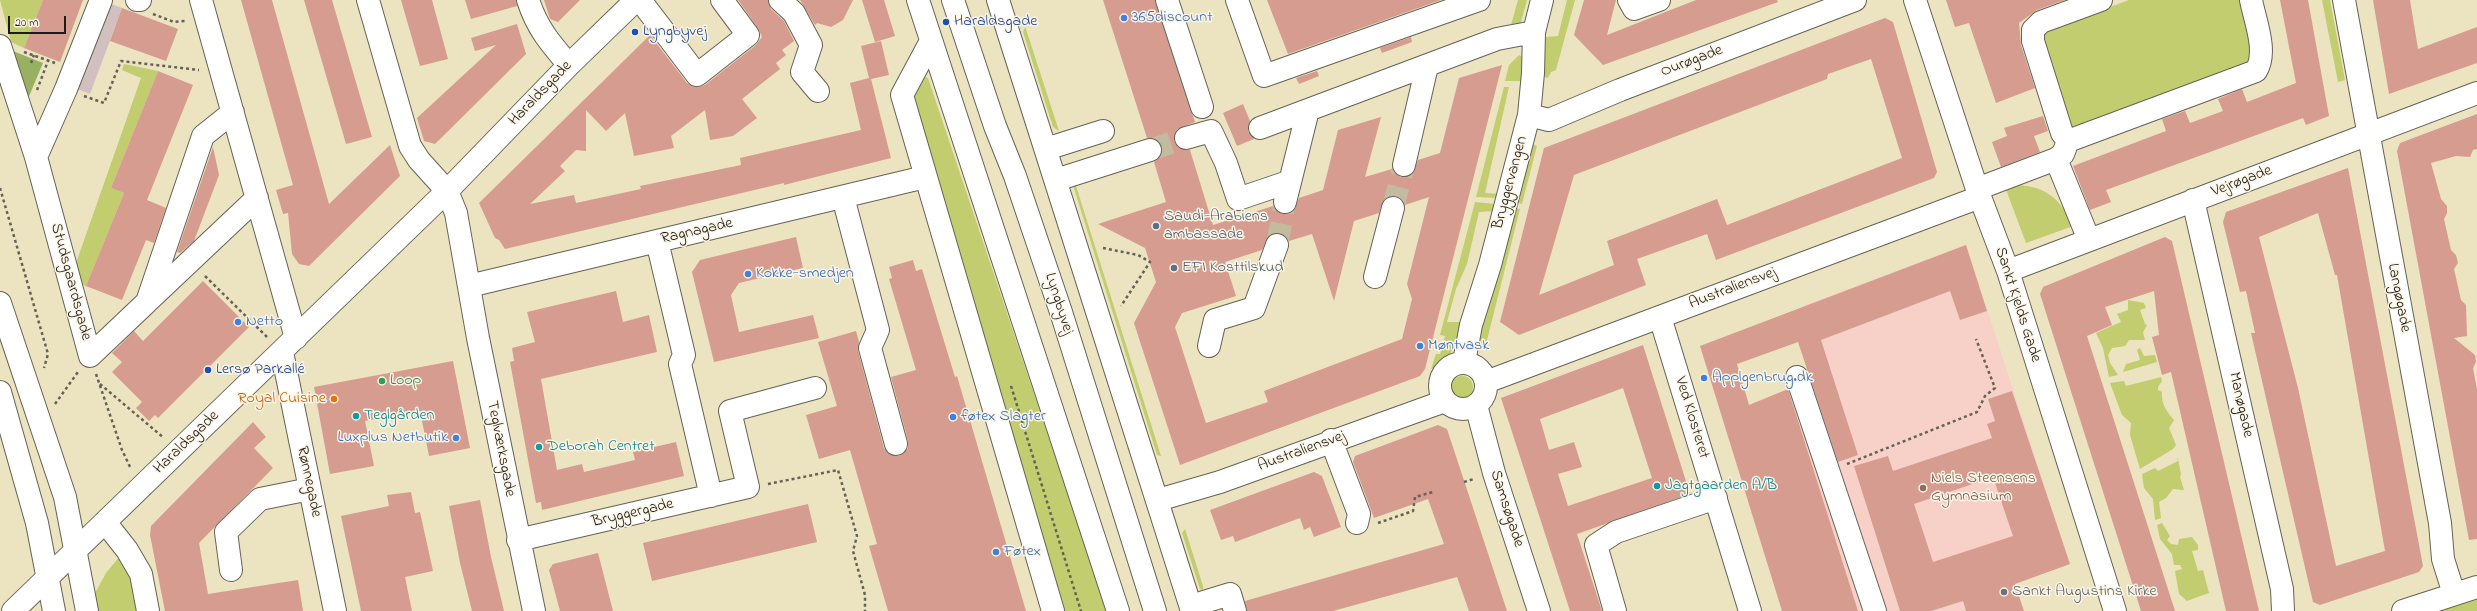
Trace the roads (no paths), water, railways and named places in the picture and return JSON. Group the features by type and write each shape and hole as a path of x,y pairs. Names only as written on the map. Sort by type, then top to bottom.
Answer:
{"street":[{"path":"36,157 66,89 101,0"},
{"path":"368,0 410,146 419,160 447,191 456,213 470,286"},
{"path":"528,0 534,20 541,31 569,65"},
{"name":"Haraldsgade","path":"13,611 447,191 569,65 636,0"},
{"path":"640,0 697,75 748,34 722,0"},
{"path":"780,0 794,13 811,45 802,72 818,91"},
{"path":"918,0 1118,611"},
{"name":"Lyngbyvej","path":"953,0 995,126 1015,176 1061,312 1155,611"},
{"path":"998,0 1192,609 1230,594 1235,611"},
{"path":"1009,33 1011,0"},
{"path":"1167,0 1202,107"},
{"path":"1237,0 1264,76 1479,0"},
{"name":"Bryggervangen","path":"1464,362 1471,325 1490,265 1529,115 1534,73 1534,32 1542,0"},
{"path":"1629,0 1634,9 1659,0"},
{"name":"Ourøgade","path":"1529,115 1549,120 1620,90 1855,0"},
{"name":"Sankt Kjelds Gade","path":"1915,0 1978,193 2008,271 2115,611"},
{"path":"2068,141 2062,133 2034,41 2033,30 2041,22 2101,0"},
{"path":"2089,240 2056,159 2063,154 2068,141 2256,71 2261,63 2261,52 2251,0"},
{"name":"Langøgade","path":"2344,0 2367,134 2440,523 2443,559 2454,594"},
{"path":"203,7 258,198 289,345"},
{"path":"1260,128 1497,39 1534,32"},
{"path":"931,41 902,95 1053,611"},
{"name":"Studsgaardsgade","path":"0,47 36,157 90,356 258,198"},
{"path":"1404,165 1426,66"},
{"name":"Vejrøgade","path":"2008,271 2477,93"},
{"path":"1186,138 1210,130 1226,163 1238,199 1287,192 1308,110"},
{"name":"Studsgaardsgade","path":"147,302 204,136 233,112"},
{"path":"1046,149 1102,131"},
{"path":"1056,180 1150,150"},
{"name":"Australiensvej","path":"1486,382 1660,317 1978,193 2056,159"},
{"name":"Ragnagade","path":"470,286 925,177"},
{"path":"843,197 878,330 870,348 896,444"},
{"name":"Manøgade","path":"2193,200 2282,589 2283,611"},
{"path":"1375,277 1393,208"},
{"path":"657,242 684,355 680,364 711,496"},
{"path":"1209,346 1215,320 1254,308 1277,245"},
{"name":"Teglværksgade","path":"470,286 518,540 534,611"},
{"path":"0,303 42,423 65,497 87,611"},
{"name":"Ved Klosteret","path":"1660,317 1750,611"},
{"name":"Rønnegade","path":"289,345 310,489 335,611"},
{"path":"1464,362 1475,365 1481,371 1486,382 1485,393 1476,405 1459,409 1445,401 1440,392 1440,383 1443,374 1449,367 1464,362"},
{"path":"1797,377 1876,611"},
{"name":"Bryggergade","path":"518,540 748,487 730,411 815,388"},
{"path":"0,392 37,523 54,611"},
{"name":"Australiensvej","path":"1158,500 1220,482 1331,440 1445,401"},
{"name":"Samsøgade","path":"1476,405 1494,473 1539,611"},
{"path":"1331,440 1359,514 1357,523"},
{"path":"231,570 226,532 260,499 310,489"},
{"path":"1615,611 1596,545 1616,532 1716,498"},
{"path":"105,522 127,550 141,574 148,611"},
{"path":"2403,611 2477,587"}],"tunnel":[{"path":"1150,150 1186,138"},
{"path":"1393,208 1404,165"},
{"path":"1277,245 1285,202"}],"place":[{"name":"365discount","path":"1124,18"},
{"name":"Haraldsgade","path":"946,22"},
{"name":"Lyngbyvej","path":"635,32"},
{"name":"Saudi-Arabiens ambassade","path":"1156,226"},
{"name":"EFI Kosttilskud","path":"1174,268"},
{"name":"Kokke-smedjen","path":"748,274"},
{"name":"Netto","path":"238,322"},
{"name":"Møntvask","path":"1420,346"},
{"name":"Lersø Parkallé","path":"208,370"},
{"name":"Applgenbrug.dk","path":"1704,378"},
{"name":"Loop","path":"382,381"},
{"name":"Royal Cuisine","path":"334,399"},
{"name":"Teglgården","path":"356,416"},
{"name":"føtex Slagter","path":"953,417"},
{"name":"Luxplus Netbutik","path":"456,438"},
{"name":"Deborah Centret","path":"539,447"},
{"name":"Jagtgaarden A/B","path":"1657,486"},
{"name":"Niels Steensens Gymnasium","path":"1923,488"},
{"name":"Føtex","path":"996,552"},
{"name":"Sankt Augustins Kirke","path":"2004,592"}]}
